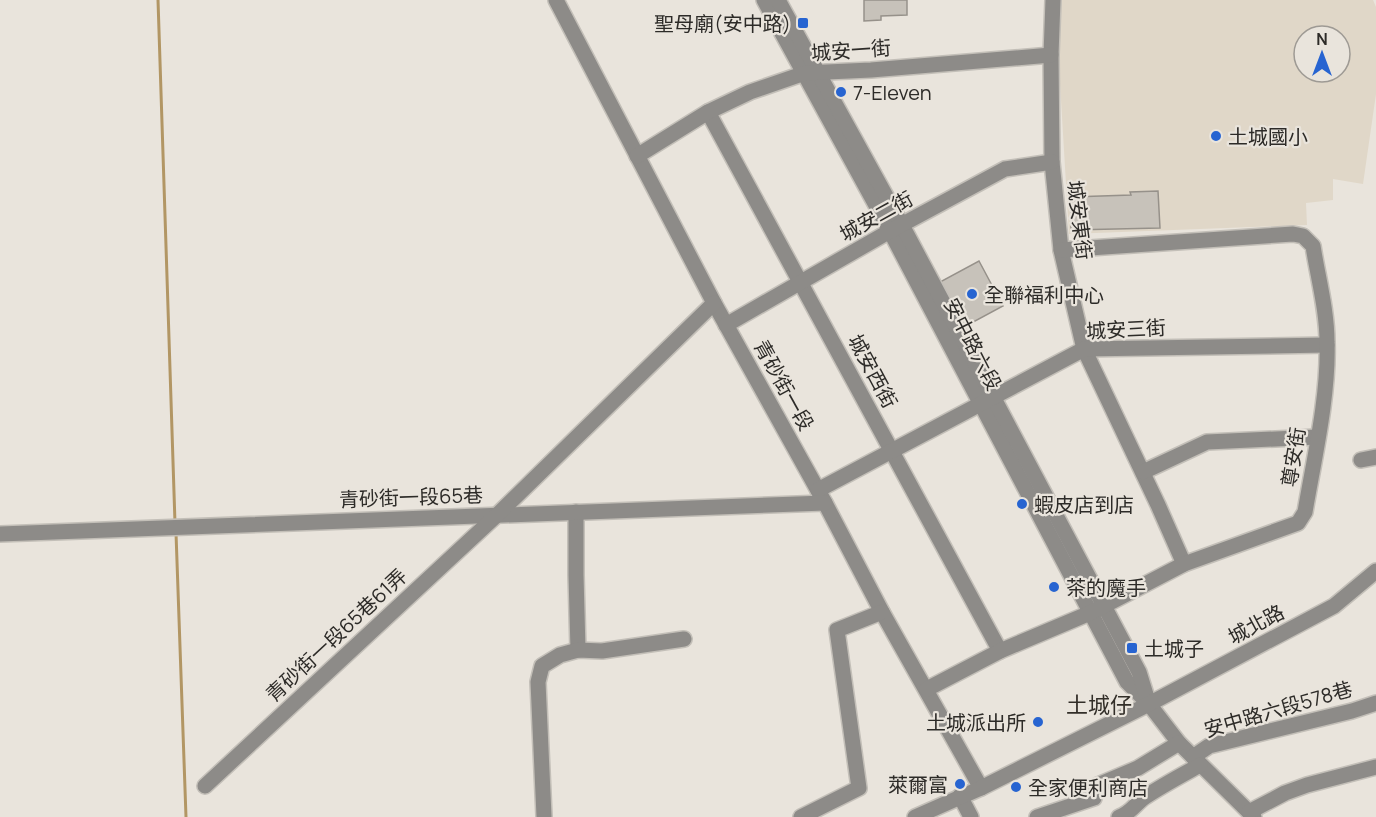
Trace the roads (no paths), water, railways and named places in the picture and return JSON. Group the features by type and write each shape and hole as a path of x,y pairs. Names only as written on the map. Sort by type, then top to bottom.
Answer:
{"street":[{"name":"青砂街一段","path":"556,0 714,303 882,612 981,788"},
{"name":"安中路六段","path":"764,0 812,73"},
{"name":"安中路六段","path":"778,0 812,73 1096,610 1127,682 1149,704 1179,743 1252,814"},
{"name":"城安東街","path":"1053,0 1051,55 1053,162 1061,250 1084,349 1184,564"},
{"name":"城安一街","path":"637,156 708,112 750,92 812,73 1051,55"},
{"name":"城安西街","path":"708,112 1000,651"},
{"name":"城安二街","path":"726,325 1005,169 1053,162"},
{"name":"尊安街","path":"927,689 1000,651 1096,610 1184,564 1298,523 1305,512 1325,386 1327,328 1312,246 1304,236 1293,234 1061,250"},
{"name":"青砂街一段65巷61弄","path":"205,786 497,515 714,303"},
{"name":"城安三街","path":"821,497 892,450 1084,349 1327,345"},
{"path":"1143,472 1207,442 1317,437"},
{"name":"青砂街一段65巷","path":"0,534 576,512 821,497"},
{"path":"576,512 578,650"},
{"name":"城北路","path":"915,817 981,788 1149,704 1334,606 1376,571"},
{"path":"801,817 859,788 837,630 882,612"},
{"path":"544,816 538,682 542,666 560,655 578,650 602,651 684,639"},
{"name":"安中路六段578巷","path":"1119,817 1127,814 1141,800 1197,761 1209,746 1376,703"},
{"path":"1037,817 1094,798 1098,785 1138,768 1179,743"},
{"path":"1252,814 1285,793 1376,767"},
{"path":"960,796 971,817"}],"waterway":[{"path":"158,0 175,523"},
{"path":"176,533 186,817"}],"place":[{"name":"聖母廟(安中路)","path":"803,23"},
{"name":"7-Eleven","path":"841,92"},
{"name":"土城國小","path":"1216,136"},
{"name":"全聯福利中心","path":"972,294"},
{"name":"蝦皮店到店","path":"1022,504"},
{"name":"茶的魔手","path":"1054,587"},
{"name":"土城子","path":"1132,648"},
{"name":"土城派出所","path":"1038,722"},
{"name":"萊爾富","path":"960,784"},
{"name":"全家便利商店","path":"1016,787"}],"district":[{"name":"土城仔","path":"1099,705"}]}
